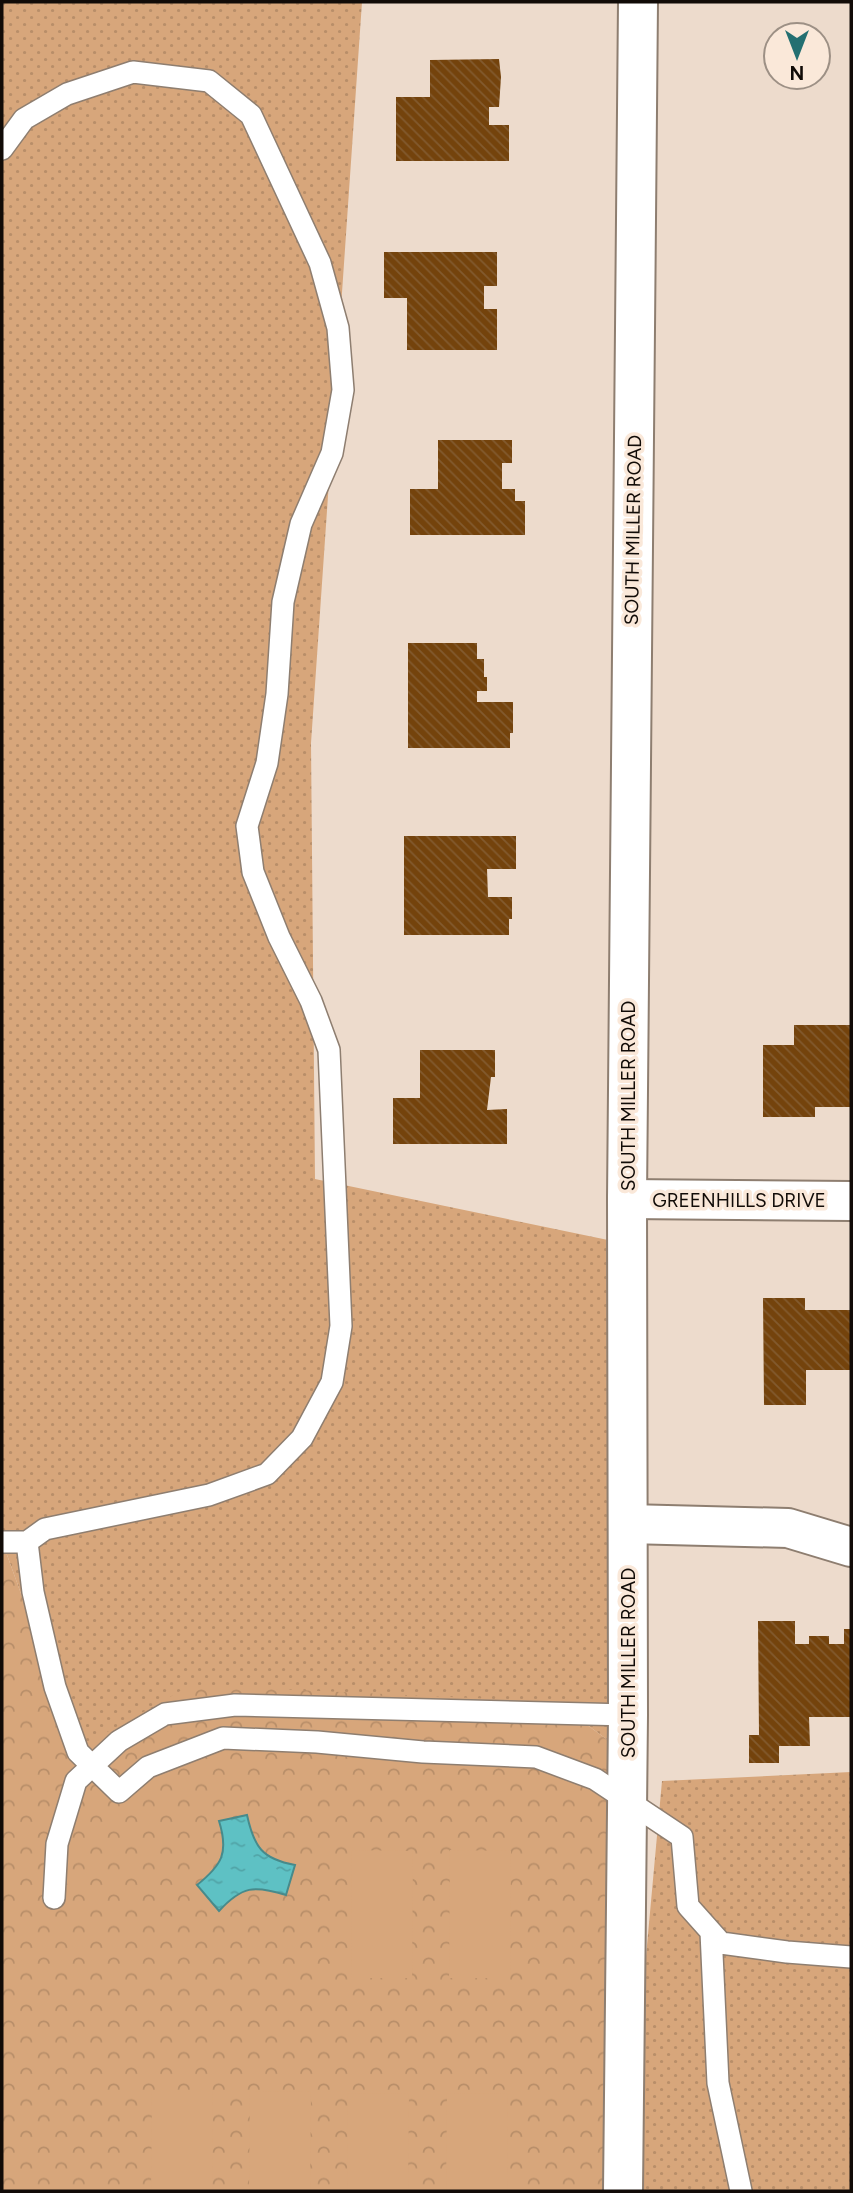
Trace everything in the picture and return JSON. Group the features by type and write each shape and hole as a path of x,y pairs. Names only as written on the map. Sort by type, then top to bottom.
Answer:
{"street":[{"name":"SOUTH MILLER ROAD","path":"623,2191 628,1716 627,1199 638,2"},
{"name":"GREENHILLS DRIVE","path":"627,1199 851,1201"},
{"path":"628,1524 788,1528 851,1546"}],"lane":[{"path":"2,149 24,119 67,94 133,72 209,81 251,115 320,263 338,328 343,390 332,453 301,524 283,602 277,694 267,763 247,826 253,872 330,1050 341,1326 332,1382 302,1438 267,1474 209,1495 45,1529 27,1542 2,1542"},
{"path":"27,1542 33,1592 55,1687 78,1752 119,1793 148,1767 223,1738 536,1757 595,1779 682,1837 688,1906 721,1944 851,1957"},
{"path":"54,1898 57,1844 76,1781 120,1741 164,1714 234,1705 628,1716"},
{"path":"711,1931 718,2082 741,2191"}],"green space":[{"path":"2,2 362,2 311,743 315,1179 608,1240 609,1741 556,1702 77,1749 2,1541"},
{"path":"2,1541 77,1749 191,1685 556,1702 609,1741 604,2191 2,2191"},
{"path":"851,1772 851,2191 641,2191 643,1989 662,1781"},
{"path":"352,1850 413,1851 412,1978 351,1978"},
{"path":"450,1850 511,1851 510,1978 449,1978"},
{"path":"152,2090 213,2090 212,2191 151,2191"},
{"path":"250,2091 311,2092 310,2191 249,2191"},
{"path":"348,2093 409,2094 408,2191 347,2191"},
{"path":"447,2093 508,2094 507,2191 446,2191"}],"water":[{"path":"247,1815 261,1850 275,1859 295,1865 286,1895 265,1890 249,1890 242,1892 219,1911 197,1885 221,1858 223,1842 219,1821"}],"building":[{"path":"499,59 499,107 489,107 489,125 509,125 509,161 396,161 396,97 430,97 430,60"},
{"path":"384,252 497,252 497,286 484,286 484,309 497,309 497,350 407,350 407,298 384,298"},
{"path":"438,440 512,440 512,463 502,463 502,489 515,489 515,501 525,501 525,535 410,535 410,489 438,489"},
{"path":"408,643 477,643 477,659 484,659 487,691 477,691 477,702 513,702 510,748 408,748"},
{"path":"404,836 516,836 516,869 487,869 488,897 512,897 509,935 404,935"},
{"path":"794,1025 851,1025 851,1107 815,1107 815,1117 763,1117 763,1045 794,1045"},
{"path":"420,1050 495,1050 495,1077 491,1077 487,1110 507,1109 507,1144 393,1144 393,1098 420,1098"},
{"path":"763,1298 805,1298 805,1310 851,1310 851,1370 806,1370 806,1405 764,1405"},
{"path":"758,1621 795,1621 795,1644 809,1644 809,1636 829,1636 829,1644 844,1644 844,1629 851,1629 851,1717 809,1717 810,1746 779,1746 779,1763 749,1763 749,1735 759,1735"}]}
